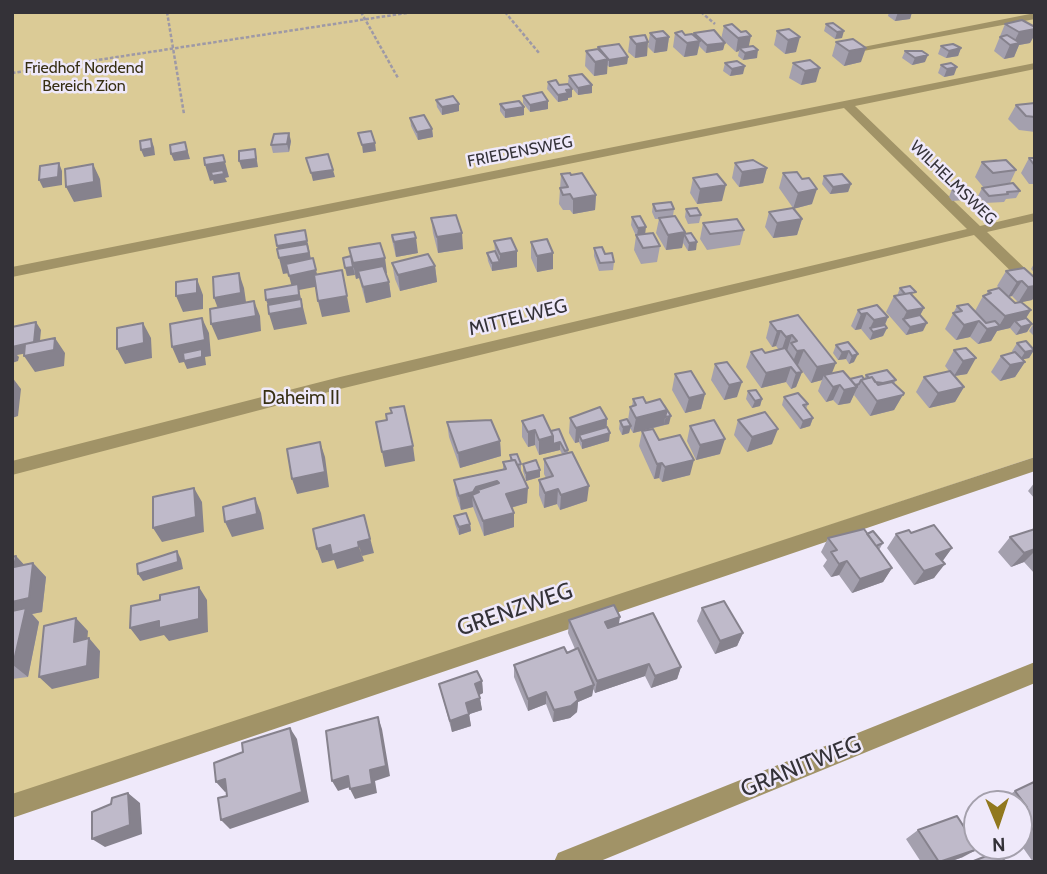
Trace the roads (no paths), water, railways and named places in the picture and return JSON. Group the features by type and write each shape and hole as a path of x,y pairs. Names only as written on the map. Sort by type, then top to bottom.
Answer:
{"lane":[{"path":"858,48 1035,16"},
{"name":"FRIEDENSWEG","path":"12,272 1035,66"},
{"name":"WILHELMSWEG","path":"847,104 1035,287"},
{"name":"MITTELWEG","path":"12,468 502,343 1035,217"},
{"name":"GRENZWEG","path":"12,806 1035,464"},
{"name":"GRANITWEG","path":"567,862 1035,672"}],"park label":[{"name":"Friedhof Nordend Bereich Zion","path":"84,77"},
{"name":"Daheim II","path":"301,398"}]}
